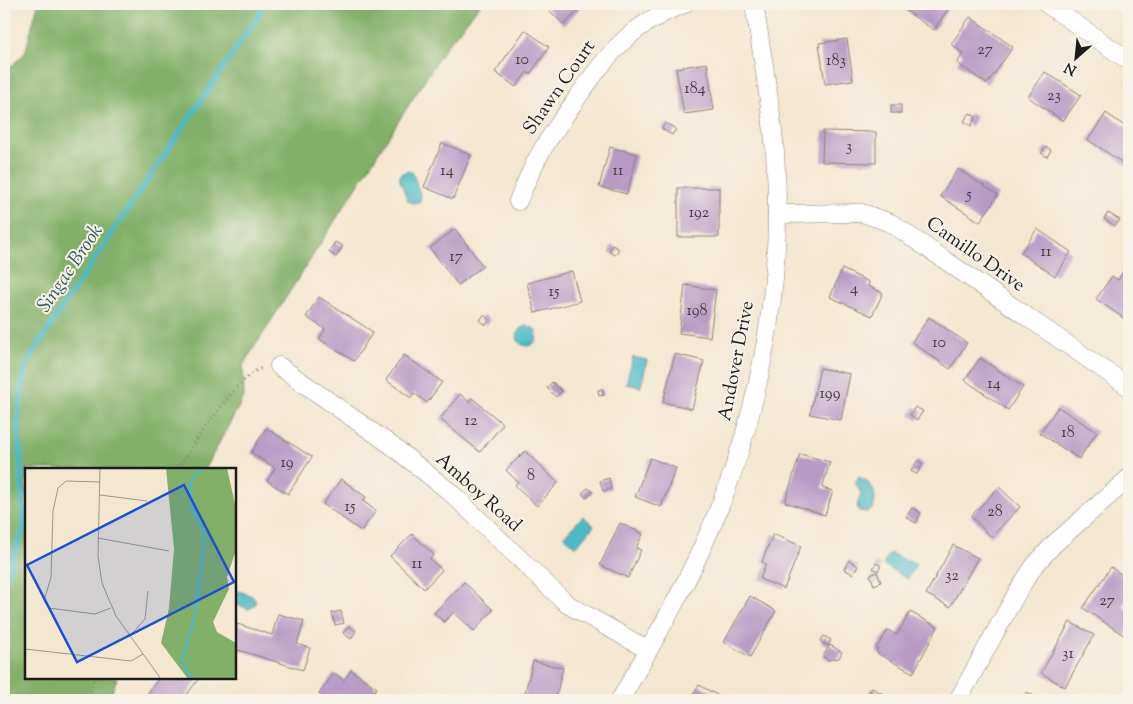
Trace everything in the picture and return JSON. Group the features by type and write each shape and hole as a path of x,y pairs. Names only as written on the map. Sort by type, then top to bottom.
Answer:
{"street":[{"name":"Shawn Court","path":"518,201 540,154 597,69 615,47 637,28 660,14 684,4"},
{"name":"Andover Drive","path":"620,700 701,550 724,495 743,439 758,383 769,326 775,270 777,214 775,154 754,4"},
{"path":"1046,4 1129,61"},
{"name":"Camillo Drive","path":"777,214 862,213 891,223 1129,387"},
{"name":"Amboy Road","path":"279,366 391,445 450,492 567,604 648,650"},
{"path":"958,700 1018,591 1034,566 1054,544 1129,478"}],"path":[{"path":"179,468 239,383 256,369 279,366"},
{"path":"88,700 94,679"}],"green space":[{"path":"38,4 481,4 447,45 243,365 244,397 206,468 25,468 25,679 117,679 109,700 4,700 4,73 25,53"}],"water":[{"path":"408,171 413,173 421,197 419,202 413,203 408,201 399,178 402,173"},
{"path":"527,326 534,329 537,336 534,343 527,346 520,343 517,336 520,329"},
{"path":"633,357 647,360 641,387 626,384"},
{"path":"859,477 873,489 875,498 873,509 868,512 859,511 857,506 861,493 855,482"},
{"path":"583,516 594,526 575,547 564,536"},
{"path":"890,553 916,564 908,579 883,565"},
{"path":"236,592 252,596 256,601 255,605 249,609 236,604"}],"building":[{"path":"543,4 584,4 564,25"},
{"path":"896,4 941,4 948,9 934,30"},
{"path":"970,17 1013,47 987,84 957,63 963,54 951,44"},
{"path":"525,30 549,47 530,74 527,72 516,87 495,72"},
{"path":"847,39 853,80 825,84 819,43"},
{"path":"707,63 714,110 684,114 676,68"},
{"path":"1045,72 1081,95 1063,121 1028,97"},
{"path":"891,105 901,105 901,113 891,113"},
{"path":"970,113 976,117 971,126 964,121"},
{"path":"1106,113 1129,129 1129,167 1088,140"},
{"path":"665,123 676,129 672,135 662,129"},
{"path":"823,131 876,132 876,163 822,162"},
{"path":"442,143 471,155 453,199 424,187"},
{"path":"610,147 637,154 627,194 599,187"},
{"path":"1046,147 1051,150 1047,157 1041,153"},
{"path":"958,169 998,195 980,222 940,196"},
{"path":"678,188 719,188 719,237 678,237"},
{"path":"1108,213 1120,220 1115,226 1104,219"},
{"path":"455,229 483,266 458,285 430,248"},
{"path":"1037,229 1071,252 1055,276 1021,253"},
{"path":"335,242 343,246 336,257 329,252"},
{"path":"612,245 619,249 615,255 609,252"},
{"path":"842,269 869,282 868,286 883,293 872,316 830,297"},
{"path":"1124,270 1129,274 1129,322 1096,299 1112,276 1118,280"},
{"path":"572,271 580,301 535,313 527,283"},
{"path":"685,285 716,290 710,337 679,333"},
{"path":"319,297 373,332 354,361 319,339 325,329 306,317"},
{"path":"484,315 490,320 486,325 480,320"},
{"path":"929,317 967,343 950,369 912,342"},
{"path":"675,354 704,361 692,409 663,402"},
{"path":"404,355 442,382 427,403 414,393 411,398 386,380"},
{"path":"980,358 1023,387 1008,410 965,380"},
{"path":"820,368 850,374 841,420 810,414"},
{"path":"552,382 562,391 556,397 547,388"},
{"path":"602,389 604,395 599,396 598,390"},
{"path":"460,394 469,402 472,398 503,424 480,452 440,419"},
{"path":"915,407 923,411 917,420 910,415"},
{"path":"1058,407 1097,432 1079,459 1040,433"},
{"path":"266,428 312,457 288,494 267,481 275,468 251,453"},
{"path":"525,451 558,483 537,506 515,485 518,482 506,470"},
{"path":"800,454 830,462 822,488 833,491 825,515 785,502"},
{"path":"650,458 676,468 661,507 635,497"},
{"path":"918,460 923,464 917,474 911,471"},
{"path":"609,478 611,489 603,491 600,481"},
{"path":"341,479 366,497 363,501 376,511 361,531 323,504"},
{"path":"999,487 1020,507 991,537 971,516"},
{"path":"588,488 593,492 586,498 582,493"},
{"path":"912,508 921,513 916,523 906,517"},
{"path":"620,523 643,534 636,548 641,550 628,578 600,565"},
{"path":"412,534 434,555 430,559 442,570 424,589 390,556"},
{"path":"773,534 801,546 784,589 760,579 766,564 762,562"},
{"path":"953,545 978,558 950,607 926,594"},
{"path":"849,560 858,566 853,574 844,569"},
{"path":"876,563 881,566 878,571 873,568"},
{"path":"1111,567 1129,580 1129,596 1122,606 1129,611 1129,630 1125,636 1083,608"},
{"path":"877,572 881,582 874,585 870,575"},
{"path":"464,582 493,610 474,631 454,612 444,622 434,613"},
{"path":"750,596 776,611 750,657 724,642"},
{"path":"341,611 344,623 335,625 332,613"},
{"path":"910,612 938,627 913,673 877,653 877,647 888,630 897,635"},
{"path":"278,614 304,621 297,644 310,648 303,670 236,649 237,624 272,635"},
{"path":"1070,622 1094,635 1065,687 1041,673"},
{"path":"349,626 356,631 351,639 343,633"},
{"path":"824,636 831,640 828,646 820,641"},
{"path":"830,645 842,652 839,658 828,660 823,656"},
{"path":"533,661 563,668 555,700 523,700"},
{"path":"351,670 377,688 369,700 327,700 319,694 334,673 344,680"},
{"path":"158,679 198,679 183,700 143,700"},
{"path":"699,685 726,700 690,700"},
{"path":"872,688 895,700 865,700"},
{"path":"1027,692 1041,700 1023,700"}],"waterway":[{"name":"Singac Brook","path":"4,584 24,526 18,420 25,367 59,312 266,4"}]}
